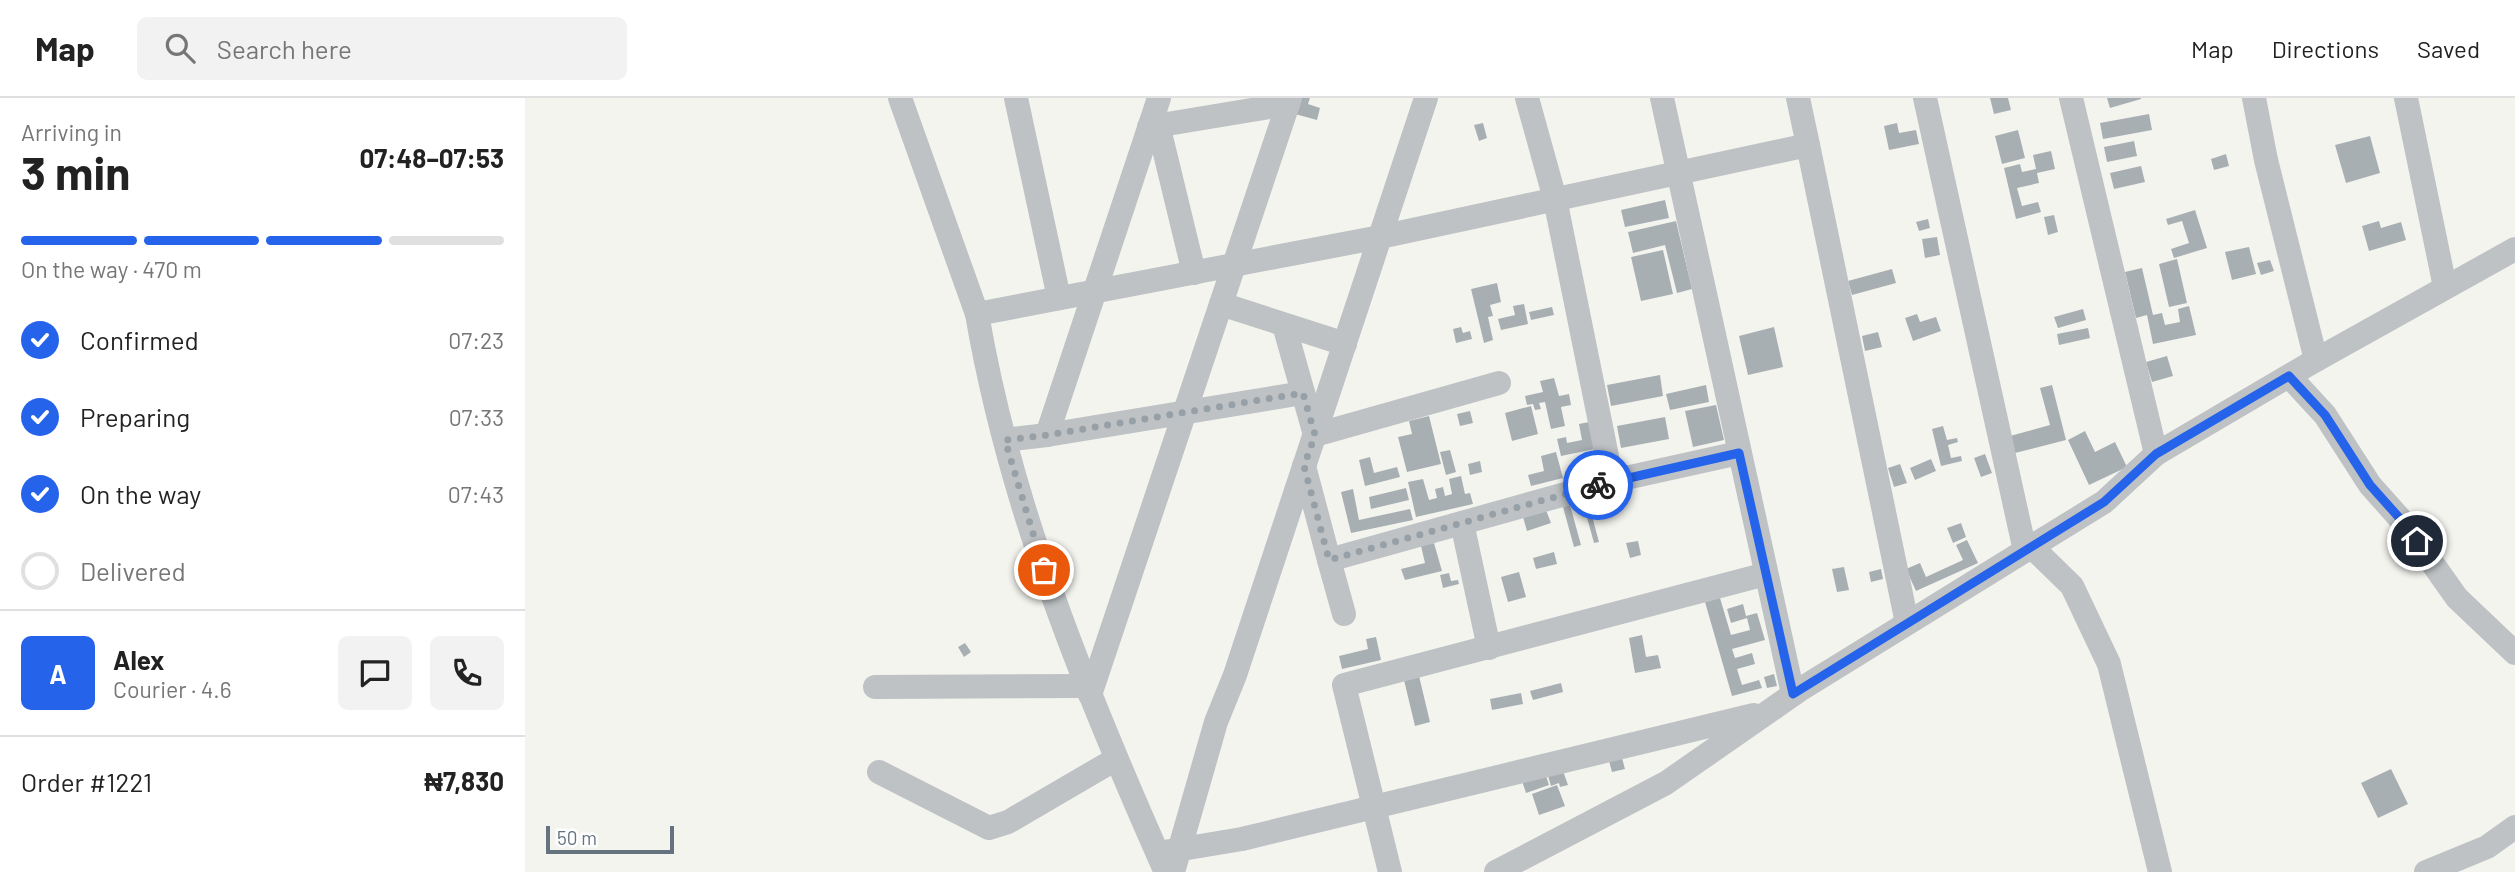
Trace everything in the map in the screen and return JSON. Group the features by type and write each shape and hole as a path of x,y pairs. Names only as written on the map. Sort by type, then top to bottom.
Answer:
{"street":[{"path":"900,98 977,314 989,385 1035,547 1116,759 1169,862"},
{"path":"1016,98 1059,298"},
{"path":"1169,862 1216,722 1235,675 1426,98"},
{"path":"1527,98 1555,199 1612,481"},
{"path":"1662,98 1793,694"},
{"path":"1798,98 1907,623"},
{"path":"1925,98 2029,549 2072,586 2109,664 2160,872"},
{"path":"2071,98 2156,454"},
{"path":"2254,98 2266,160 2316,360"},
{"path":"2406,98 2445,287"},
{"path":"1089,691 1289,101 1155,115"},
{"path":"1155,115 1194,272"},
{"path":"1047,435 1155,115"},
{"path":"977,314 1380,237 1808,145"},
{"path":"1496,872 1666,783 1793,694 2104,502 2156,454 2316,360 2515,249"},
{"path":"1221,304 1345,344"},
{"path":"1284,324 1315,435"},
{"path":"2289,376 2325,415 2370,485 2403,522 2457,598 2515,653"},
{"path":"1315,435 1499,383"},
{"path":"1005,440 1303,393"},
{"path":"1329,560 1612,481 1739,453"},
{"path":"1304,466 1345,614"},
{"path":"1462,523 1489,648"},
{"path":"1390,872 1345,685 1766,574"},
{"path":"875,687 1089,691"},
{"path":"1169,862 1242,838 1767,712"},
{"path":"879,772 989,828 1009,822 1116,759"},
{"path":"2426,872 2487,847 2515,827"}],"building":[{"path":"1299,98 1310,98 1308,104 1320,108 1317,120 1295,114"},
{"path":"1990,98 2008,98 2011,110 1994,114"},
{"path":"2107,98 2141,98 2141,99 2110,108"},
{"path":"2149,114 2152,130 2103,139 2100,123"},
{"path":"1483,123 1487,138 1479,141 1474,125"},
{"path":"1897,123 1899,133 1916,130 1919,144 1889,150 1884,126"},
{"path":"2018,130 2025,158 2002,164 1995,136"},
{"path":"2370,136 2380,173 2346,183 2335,145"},
{"path":"2134,141 2137,156 2107,162 2104,147"},
{"path":"2051,151 2055,169 2037,173 2039,183 2017,188 2022,206 2038,202 2041,212 2016,219 2004,168 2020,164 2022,172 2036,169 2033,155"},
{"path":"2226,154 2229,166 2214,170 2211,159"},
{"path":"2141,166 2145,182 2114,189 2110,173"},
{"path":"1665,200 1669,218 1625,227 1621,210"},
{"path":"2195,210 2207,248 2174,258 2171,249 2189,243 2182,221 2168,225 2166,219"},
{"path":"2054,215 2058,232 2048,235 2044,217"},
{"path":"1928,219 1930,228 1919,231 1916,222"},
{"path":"1676,221 1692,289 1677,293 1665,245 1633,253 1628,232"},
{"path":"2379,221 2381,228 2401,222 2406,240 2369,251 2362,226"},
{"path":"1937,237 1940,255 1925,258 1922,239"},
{"path":"2249,247 2256,274 2232,280 2225,252"},
{"path":"1663,250 1673,294 1641,301 1631,257"},
{"path":"2177,259 2187,303 2169,307 2159,264"},
{"path":"2270,260 2274,271 2261,275 2257,263"},
{"path":"2142,268 2153,315 2162,313 2165,325 2180,322 2178,309 2189,306 2196,335 2153,344 2147,315 2136,318 2125,272"},
{"path":"1892,269 1896,283 1852,295 1848,281"},
{"path":"1497,283 1501,302 1490,305 1493,316 1488,317 1493,340 1484,343 1471,289"},
{"path":"1524,304 1528,324 1501,330 1498,319 1515,315 1513,306"},
{"path":"1552,307 1554,315 1531,320 1529,312"},
{"path":"2083,309 2086,320 2058,328 2054,317"},
{"path":"1917,314 1920,322 1936,317 1941,331 1913,341 1905,318"},
{"path":"1461,327 1463,333 1470,331 1472,339 1456,343 1453,329"},
{"path":"1774,327 1783,367 1748,375 1739,336"},
{"path":"2088,328 2090,338 2059,345 2057,334"},
{"path":"1878,332 1882,347 1865,351 1862,336"},
{"path":"2167,356 2173,376 2152,382 2146,362"},
{"path":"1660,375 1663,396 1611,406 1607,385"},
{"path":"1554,378 1559,396 1569,394 1571,405 1561,407 1565,426 1551,429 1545,402 1539,403 1541,409 1535,410 1533,404 1527,405 1525,396 1543,392 1540,381"},
{"path":"1706,385 1709,402 1670,410 1666,394"},
{"path":"2052,385 2066,440 2015,453 2010,436 2050,425 2040,388"},
{"path":"1716,405 1724,440 1693,447 1685,411"},
{"path":"1531,406 1538,434 1512,441 1505,413"},
{"path":"1470,411 1473,423 1460,426 1457,414"},
{"path":"1429,416 1441,464 1407,472 1398,437 1412,434 1409,421"},
{"path":"1665,417 1669,439 1621,448 1617,426"},
{"path":"1589,422 1595,449 1561,456 1557,439 1566,437 1567,443 1582,440 1579,424"},
{"path":"1943,426 1947,440 1957,438 1958,442 1948,445 1951,458 1961,456 1962,461 1941,466 1932,429"},
{"path":"2085,431 2095,452 2115,442 2127,467 2089,485 2068,440"},
{"path":"1450,450 1456,472 1446,475 1440,452"},
{"path":"1556,452 1563,478 1531,486 1528,475 1544,471 1541,456"},
{"path":"1985,454 1992,473 1981,477 1974,458"},
{"path":"1370,457 1374,473 1397,467 1400,477 1365,486 1359,460"},
{"path":"1931,459 1936,471 1915,480 1910,468"},
{"path":"1480,461 1482,472 1470,475 1468,464"},
{"path":"1900,464 1907,483 1894,487 1888,468"},
{"path":"1461,476 1465,494 1470,493 1473,504 1416,517 1408,482 1423,479 1429,500 1437,498 1435,489 1443,487 1445,496 1452,494 1449,479"},
{"path":"1406,488 1409,500 1371,509 1369,497"},
{"path":"1353,489 1359,520 1410,509 1413,520 1351,533 1341,492"},
{"path":"1588,501 1599,542 1594,543 1583,503"},
{"path":"1570,505 1581,545 1574,547 1563,507"},
{"path":"1546,510 1551,523 1527,531 1523,517"},
{"path":"1961,523 1966,537 1953,543 1947,528"},
{"path":"1967,540 1978,563 1916,591 1906,569 1920,563 1926,577 1963,560 1956,545"},
{"path":"1638,541 1641,555 1630,558 1626,543"},
{"path":"1434,543 1442,571 1405,580 1401,569 1425,563 1421,546"},
{"path":"1554,552 1557,564 1536,569 1533,558"},
{"path":"1844,567 1849,590 1837,592 1832,569"},
{"path":"1881,569 1883,579 1871,582 1869,572"},
{"path":"1519,572 1526,597 1508,602 1501,577"},
{"path":"1449,573 1451,581 1458,580 1459,584 1443,588 1440,575"},
{"path":"1720,598 1731,635 1750,630 1747,618 1731,623 1727,609 1743,604 1746,616 1757,613 1765,640 1732,649 1735,658 1752,653 1755,664 1737,669 1742,685 1759,680 1762,688 1732,696 1705,602"},
{"path":"1642,635 1646,657 1658,655 1661,668 1635,673 1629,638"},
{"path":"1376,637 1381,660 1342,669 1339,656 1368,649 1366,639"},
{"path":"965,643 971,652 964,657 958,647"},
{"path":"1774,674 1777,686 1767,688 1764,677"},
{"path":"1419,676 1430,722 1415,726 1404,680"},
{"path":"1561,683 1563,692 1533,700 1530,691"},
{"path":"1521,693 1523,704 1492,710 1490,699"},
{"path":"1621,754 1625,769 1612,772 1608,757"},
{"path":"2391,769 2408,804 2378,818 2361,783"},
{"path":"1563,771 1568,785 1560,787 1559,783 1551,786 1548,776"},
{"path":"1545,773 1549,785 1526,793 1522,781"},
{"path":"1557,785 1565,806 1539,815 1532,794"}],"way so far":[{"path":"1044,570 1005,440 1303,393 1315,435 1304,466 1329,560 1598,485"}],"route":[{"path":"1598,485 1739,453 1793,694 2104,502 2156,454 2289,376 2325,415 2370,485 2417,541"}]}
